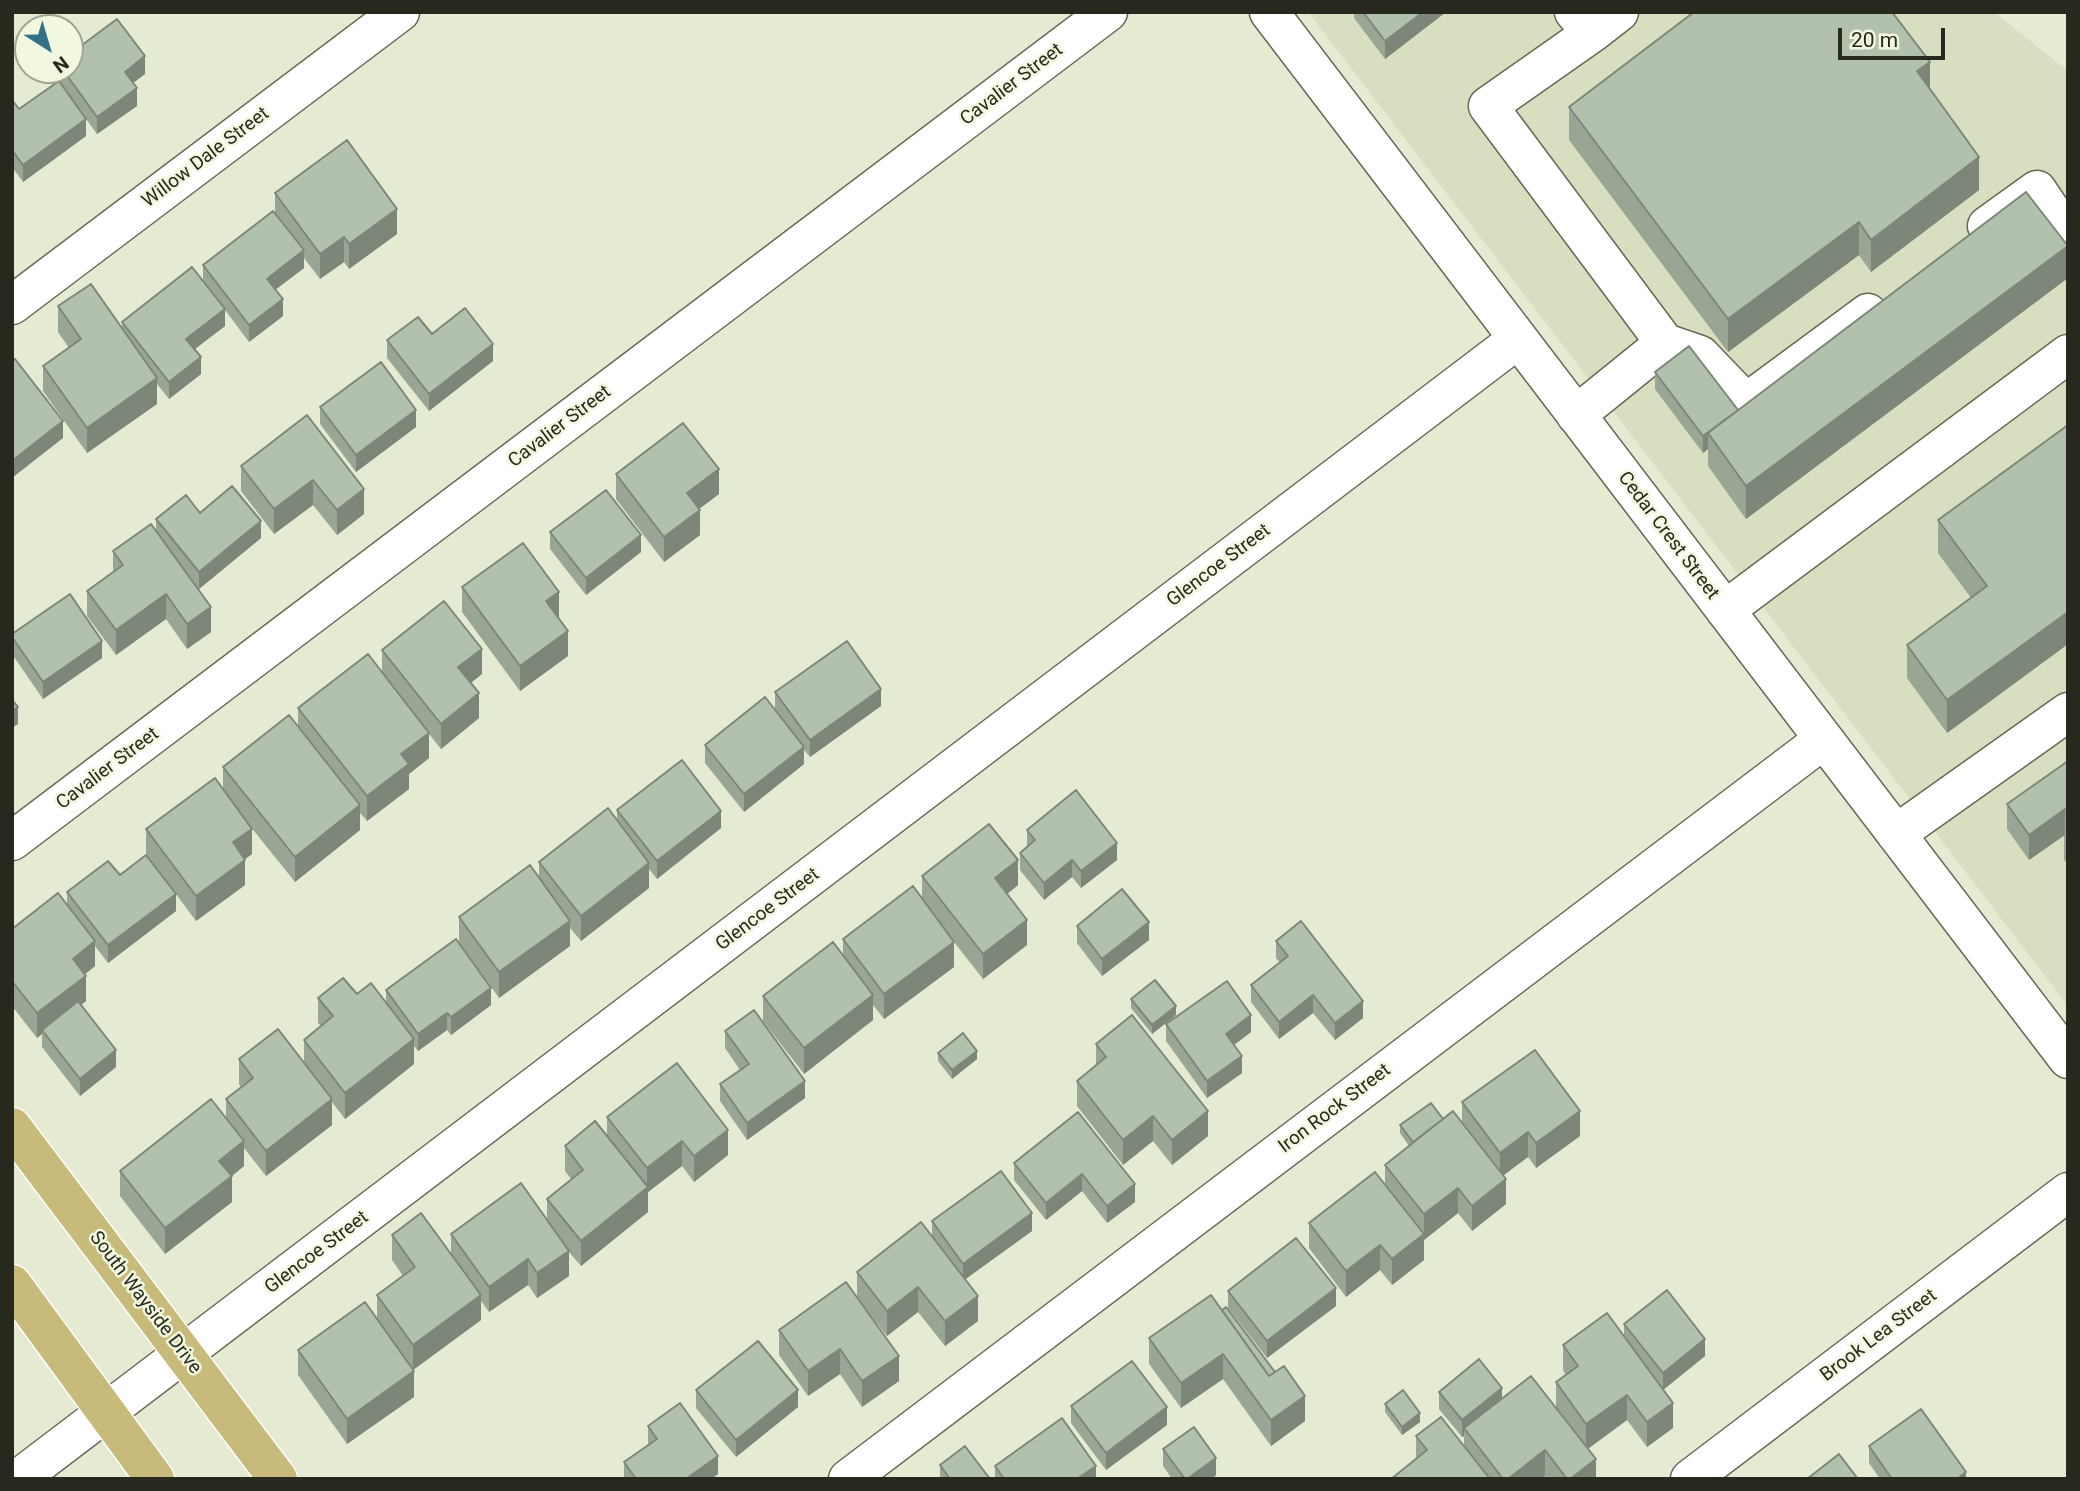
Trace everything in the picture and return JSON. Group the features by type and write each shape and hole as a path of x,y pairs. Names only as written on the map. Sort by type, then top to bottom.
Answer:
{"main road":[{"name":"South Wayside Drive","path":"12,1128 278,1479"},
{"path":"12,1284 155,1479"}],"street":[{"name":"Willow Dale Street","path":"12,304 400,12"},
{"name":"Cavalier Street","path":"12,841 1108,12"},
{"name":"Cedar Crest Street","path":"1269,12 2068,1059"},
{"path":"1595,19 1488,106 1665,343 1700,355 1745,403 1891,296"},
{"path":"1958,247 2036,190 2068,236"},
{"name":"Glencoe Street","path":"18,1479 1518,339"},
{"path":"1576,415 1665,343"},
{"path":"1725,610 2068,354"},
{"path":"1896,834 2068,712"},
{"name":"Iron Rock Street","path":"848,1479 1822,740"},
{"name":"Brook Lea Street","path":"1690,1479 2068,1192"}],"shaded area":[{"path":"1308,12 1994,12 2068,71 2068,1006"}],"building":[{"path":"1363,12 1423,12 1385,41"},
{"path":"1694,12 1892,12 1930,62 1917,71 1979,157 1871,240 1859,222 1728,319 1569,107"},
{"path":"117,19 145,56 125,72 137,88 97,117 73,84 84,84 84,44"},
{"path":"55,84 61,84 86,119 23,165 12,150 12,100 19,109"},
{"path":"347,140 397,209 349,244 344,237 320,254 275,193"},
{"path":"2026,192 2068,246 1746,486 1708,433"},
{"path":"273,211 304,250 267,279 283,299 249,325 203,265"},
{"path":"192,267 225,309 186,339 201,357 169,382 122,322"},
{"path":"91,284 157,378 87,428 43,366 81,339 58,306"},
{"path":"465,308 493,344 429,394 387,340 418,317 432,334"},
{"path":"1689,346 1738,410 1703,436 1655,372"},
{"path":"15,359 63,421 12,461 12,361"},
{"path":"381,362 416,410 356,455 320,407"},
{"path":"307,415 364,489 337,510 313,480 274,509 241,466"},
{"path":"683,423 719,469 687,493 700,510 664,537 616,474"},
{"path":"2068,425 2068,612 1947,700 1907,645 1987,586 1938,520"},
{"path":"232,486 261,521 199,572 156,519 186,495 200,513"},
{"path":"606,490 641,535 586,578 550,532"},
{"path":"151,524 211,607 187,624 166,594 116,630 87,591 123,565 113,551"},
{"path":"523,543 559,592 546,601 568,631 520,666 462,587"},
{"path":"70,594 102,641 43,682 12,634"},
{"path":"444,601 482,649 458,667 479,693 441,724 382,650"},
{"path":"847,641 881,689 810,740 775,692"},
{"path":"368,654 429,733 401,754 409,764 367,796 298,708"},
{"path":"765,697 804,747 744,794 705,745"},
{"path":"12,700 18,707 12,711"},
{"path":"289,715 360,805 295,857 223,767"},
{"path":"682,760 721,811 657,861 617,810"},
{"path":"2068,761 2068,813 2065,809 2029,835 2007,804"},
{"path":"215,778 252,829 233,842 245,860 196,896 146,829"},
{"path":"1076,790 1117,843 1081,871 1072,860 1044,883 1020,853 1035,840 1027,830"},
{"path":"608,808 649,863 581,916 539,862"},
{"path":"989,824 1018,860 995,878 1027,920 983,954 922,876"},
{"path":"146,855 176,894 108,945 67,892 108,861 120,875"},
{"path":"530,865 570,921 499,972 459,917"},
{"path":"913,886 954,942 884,994 843,939"},
{"path":"1122,889 1149,922 1102,959 1077,926"},
{"path":"58,893 95,941 73,959 86,976 37,1013 12,981 12,929"},
{"path":"1301,921 1363,1001 1335,1023 1313,995 1279,1022 1251,985 1288,956 1276,941"},
{"path":"456,939 491,988 451,1017 447,1013 418,1034 386,990"},
{"path":"833,942 873,995 804,1048 763,996"},
{"path":"343,978 357,994 371,983 414,1039 345,1093 304,1040 333,1016 318,998"},
{"path":"1155,980 1176,1006 1152,1025 1131,999"},
{"path":"1227,981 1251,1015 1226,1034 1242,1056 1207,1081 1166,1024"},
{"path":"78,1001 116,1050 80,1079 42,1030"},
{"path":"754,1010 805,1081 747,1123 720,1084 749,1064 725,1031"},
{"path":"1132,1015 1208,1111 1172,1140 1153,1116 1123,1140 1077,1081 1106,1057 1096,1044"},
{"path":"278,1029 332,1099 266,1151 226,1099 253,1078 239,1059"},
{"path":"963,1033 977,1051 952,1070 938,1053"},
{"path":"1535,1050 1580,1111 1536,1143 1528,1132 1500,1153 1462,1102"},
{"path":"677,1063 728,1130 694,1156 682,1141 647,1168 607,1117"},
{"path":"211,1099 244,1141 219,1161 232,1176 165,1228 120,1171"},
{"path":"1431,1103 1443,1119 1413,1142 1400,1125"},
{"path":"1453,1111 1506,1179 1472,1206 1458,1188 1424,1214 1385,1165"},
{"path":"1078,1112 1135,1184 1107,1206 1082,1174 1046,1203 1014,1163"},
{"path":"595,1121 648,1187 581,1241 547,1199 583,1170 565,1146"},
{"path":"1001,1171 1032,1213 963,1264 932,1221"},
{"path":"1375,1172 1424,1234 1392,1259 1380,1245 1346,1271 1309,1223"},
{"path":"521,1183 569,1251 537,1273 528,1259 489,1287 451,1234"},
{"path":"421,1213 481,1295 413,1345 377,1295 415,1267 392,1235"},
{"path":"921,1222 978,1296 945,1321 918,1287 887,1311 857,1272"},
{"path":"1296,1238 1336,1288 1267,1341 1228,1291"},
{"path":"846,1282 899,1356 862,1381 840,1349 808,1371 779,1330"},
{"path":"1667,1290 1705,1339 1663,1373 1624,1324"},
{"path":"1211,1295 1269,1376 1284,1366 1305,1396 1271,1420 1223,1354 1181,1383 1149,1338"},
{"path":"365,1302 414,1371 347,1419 298,1350"},
{"path":"1226,1307 1275,1372 1269,1376 1222,1310"},
{"path":"1607,1313 1673,1403 1647,1422 1627,1395 1586,1424 1556,1382 1578,1366 1563,1345"},
{"path":"758,1341 798,1390 736,1440 696,1390"},
{"path":"1479,1359 1502,1388 1462,1420 1439,1392"},
{"path":"1132,1361 1167,1407 1106,1453 1071,1406"},
{"path":"1531,1376 1596,1459 1570,1479 1567,1479 1545,1450 1508,1479 1503,1479 1464,1428"},
{"path":"1403,1390 1420,1413 1402,1427 1385,1404"},
{"path":"680,1403 718,1456 686,1479 636,1479 624,1462 657,1439 648,1426"},
{"path":"1921,1409 1966,1472 1957,1479 1892,1479 1869,1446"},
{"path":"1441,1417 1490,1479 1391,1479 1427,1450 1416,1436"},
{"path":"1062,1418 1096,1466 1077,1479 1004,1479 995,1466"},
{"path":"1194,1427 1216,1458 1185,1479 1163,1449"},
{"path":"965,1446 990,1479 950,1479 940,1465"},
{"path":"1839,1454 1858,1479 1807,1479"}]}
